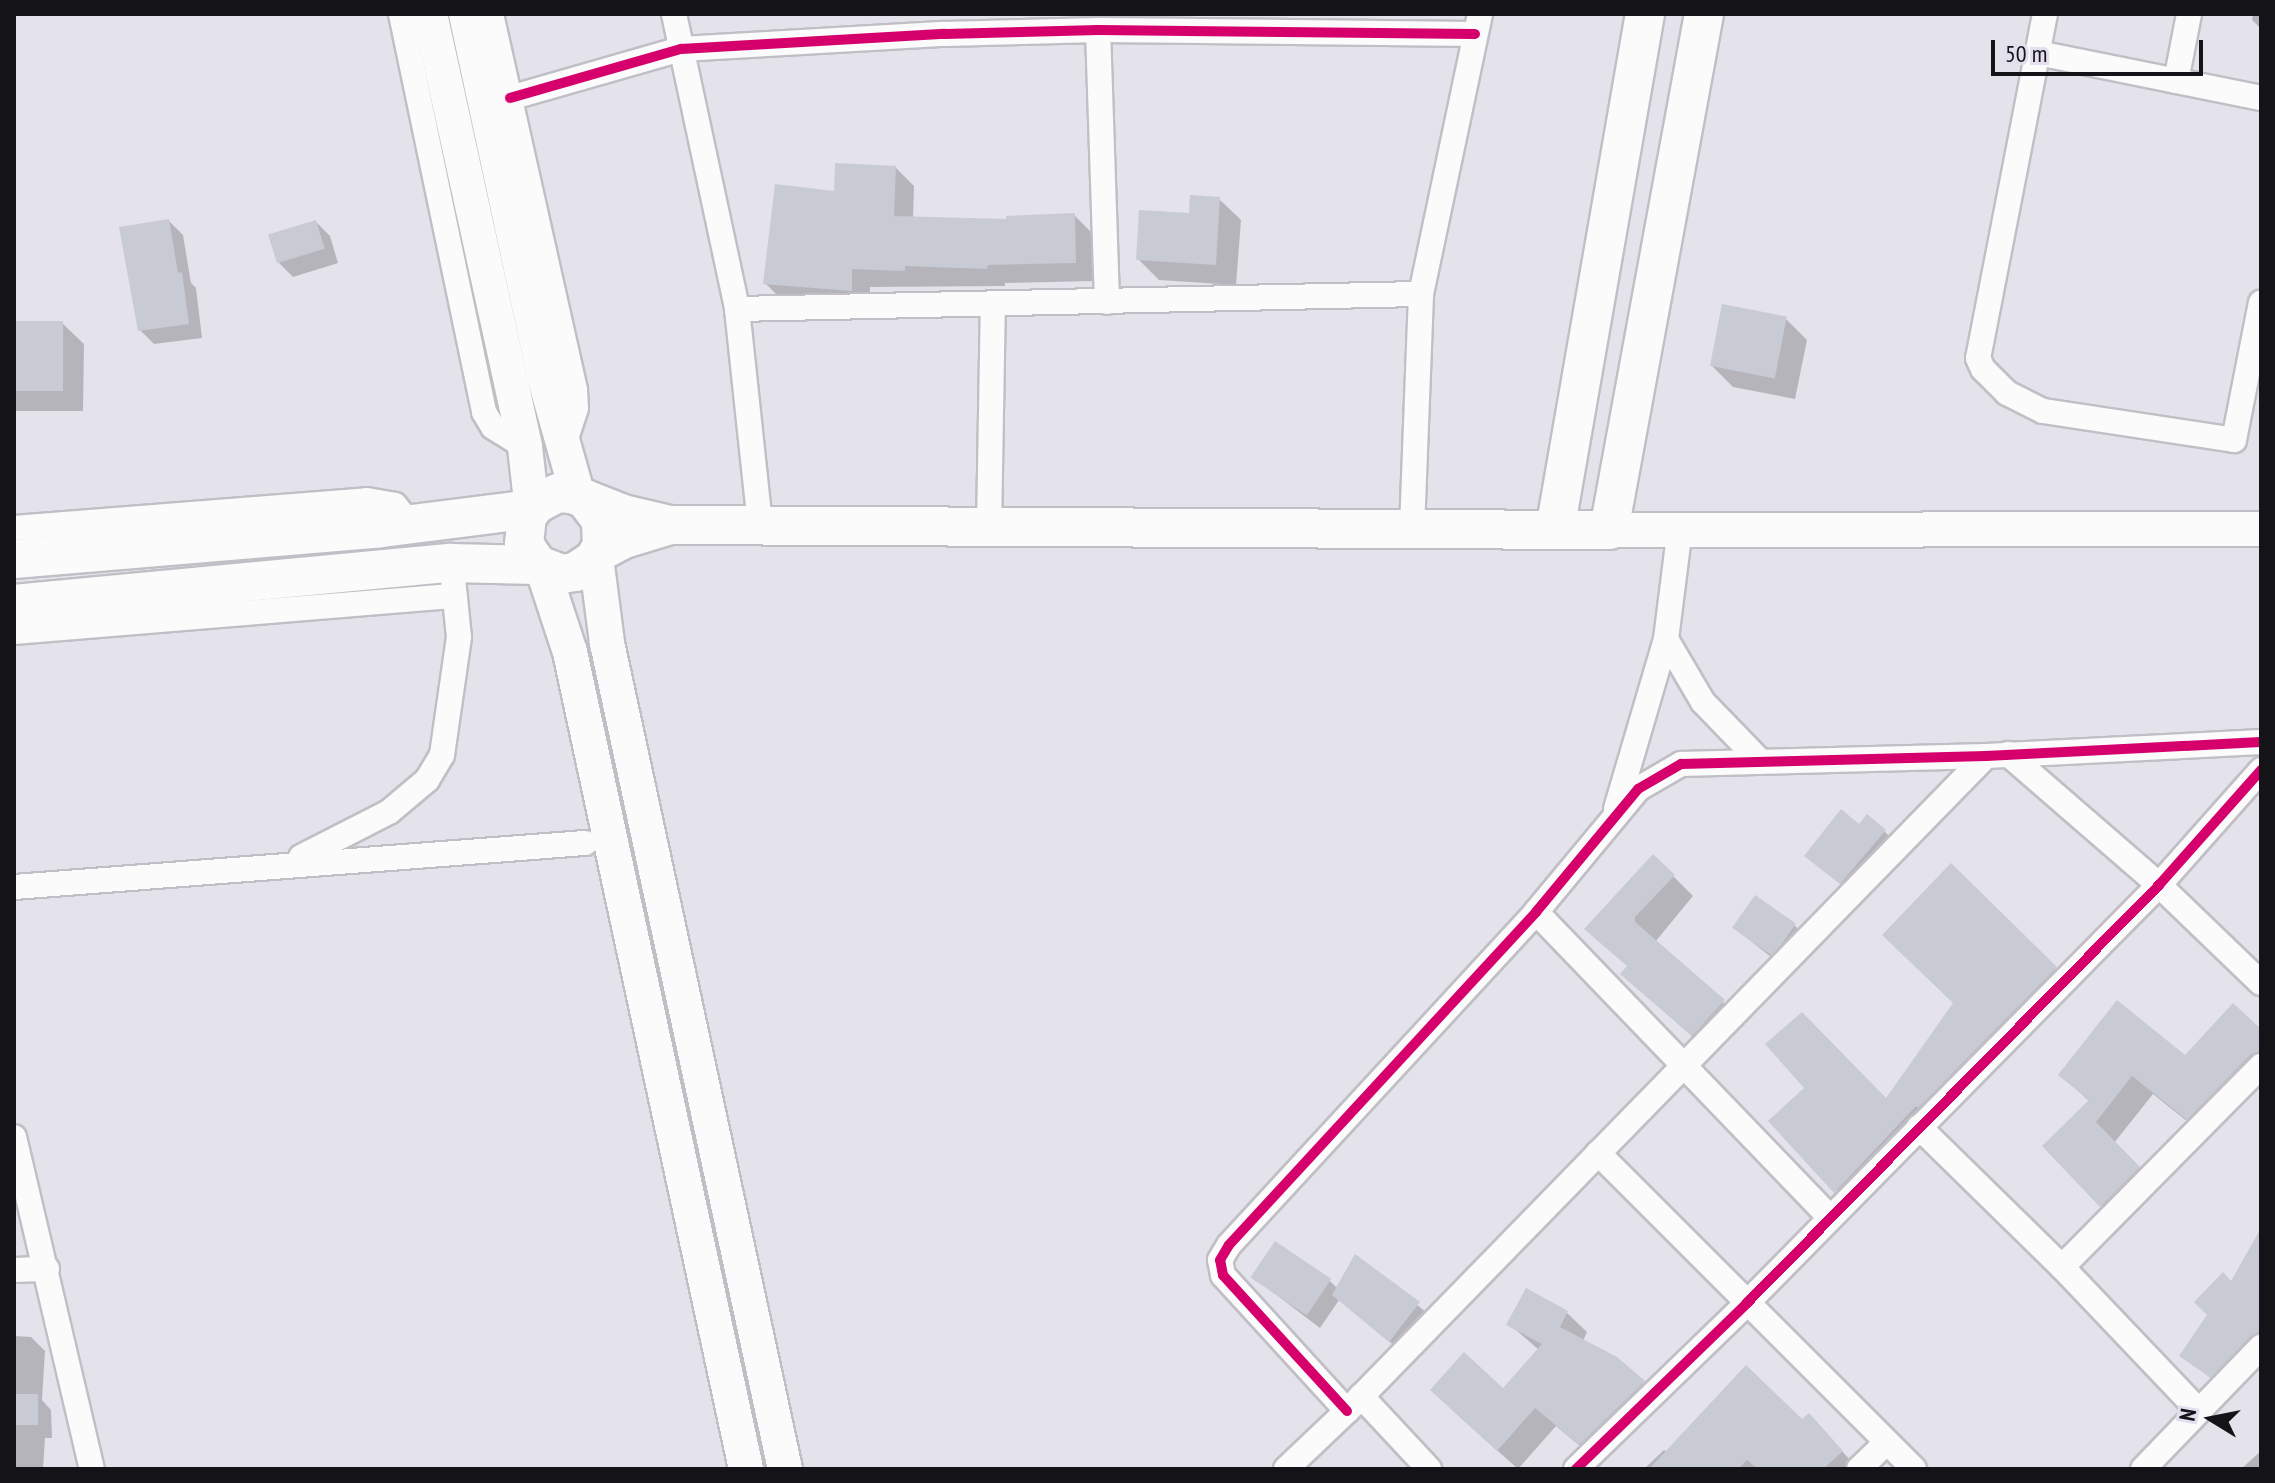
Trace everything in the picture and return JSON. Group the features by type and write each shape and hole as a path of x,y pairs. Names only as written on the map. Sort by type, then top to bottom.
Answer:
{"main road":[{"path":"430,14 525,447 532,509"},
{"path":"466,14 544,376 563,447 581,498 601,520 603,533 597,555 607,643 785,1469"},
{"path":"1555,530 1561,481 1645,14"},
{"path":"1609,530 1704,14"},
{"path":"746,1469 570,652 540,566 524,544 523,530 532,509 546,498 558,493 581,498 623,514 670,525 1555,530 2261,529"},
{"path":"14,559 411,525 532,509"},
{"path":"14,604 453,579 540,566 562,574 575,572 597,555 670,525"}],"street":[{"path":"401,14 484,412 493,427 525,447"},
{"path":"491,14 575,390 576,408 563,447"},
{"path":"674,14 737,309 760,525"},
{"path":"2045,14 1978,358 1990,378 2019,400 2054,414 2234,440 2261,303"},
{"path":"2176,81 2189,14"},
{"path":"510,98 681,49 942,24 1098,30 1234,22 1477,24 1421,294 1412,529"},
{"path":"1098,30 1107,302"},
{"path":"2038,53 2261,98"},
{"path":"737,309 1421,294"},
{"path":"989,527 993,305"},
{"path":"14,528 367,500 395,505 411,525"},
{"path":"1615,814 1666,639 1680,528"},
{"path":"14,632 453,579 459,637 449,724 442,755 427,780 389,812 319,851 280,865"},
{"path":"1666,639 1703,702 1761,762"},
{"path":"1429,1469 1354,1404 1223,1275 1220,1260 1229,1245 1536,912 1638,789 1681,764 1997,755 2261,742"},
{"path":"1997,755 2159,885 2261,983"},
{"path":"1286,1469 1997,755"},
{"path":"1576,1469 1747,1303 2159,885 2261,770"},
{"path":"14,887 585,843"},
{"path":"1536,912 1830,1217"},
{"path":"2062,1267 2261,1066"},
{"path":"1919,1127 2062,1267 2198,1410"},
{"path":"14,1137 92,1469"},
{"path":"1598,1153 1914,1469"},
{"path":"14,1270 47,1269"},
{"path":"2143,1469 2261,1347"},
{"path":"1859,1469 1886,1443"}],"building":[{"path":"835,163 896,166 894,216 1006,219 1006,216 1075,213 1076,263 988,265 987,269 905,266 905,271 852,269 852,291 763,284 775,184 834,191"},
{"path":"1190,195 1220,197 1216,265 1136,260 1139,210 1189,213"},
{"path":"169,219 178,273 182,272 189,324 138,331 119,227"},
{"path":"316,220 325,249 277,263 268,235"},
{"path":"1722,304 1787,317 1775,378 1710,366"},
{"path":"14,321 63,321 63,391 14,391"},
{"path":"1841,809 1859,824 1867,814 1886,830 1840,884 1804,856"},
{"path":"1653,854 1675,875 1635,917 1635,922 1725,1000 1692,1036 1620,974 1627,966 1584,929"},
{"path":"1951,863 2057,967 1918,1108 1916,1106 1834,1193 1768,1121 1804,1088 1765,1044 1802,1012 1886,1098 1953,1003 1882,935"},
{"path":"1755,895 1796,924 1773,956 1732,928"},
{"path":"2117,1000 2185,1055 2233,1003 2261,1029 2261,1051 2250,1055 2187,1120 2132,1076 2096,1122 2140,1167 2100,1207 2042,1146 2089,1100 2058,1075"},
{"path":"2261,1228 2261,1331 2250,1337 2211,1378 2179,1356 2207,1315 2194,1302 2223,1272 2231,1281"},
{"path":"1275,1241 1331,1279 1307,1316 1250,1277"},
{"path":"1355,1254 1420,1302 1389,1342 1332,1295"},
{"path":"1526,1288 1568,1311 1560,1327 1617,1357 1645,1381 1579,1445 1535,1408 1497,1451 1430,1390 1464,1352 1503,1388 1542,1344 1506,1325"},
{"path":"1746,1365 1802,1419 1809,1413 1843,1451 1823,1469 1758,1469 1747,1460 1738,1469 1649,1469"},
{"path":"14,1394 38,1394 38,1425 14,1425"}],"cycle path":[{"path":"510,98 681,49 945,34 1098,30 1475,34"},
{"path":"1347,1411 1223,1275 1220,1260 1229,1245 1536,912 1638,789 1681,764 1986,756 2261,742"},
{"path":"1576,1469 1747,1303 2159,885 2261,770"}]}
